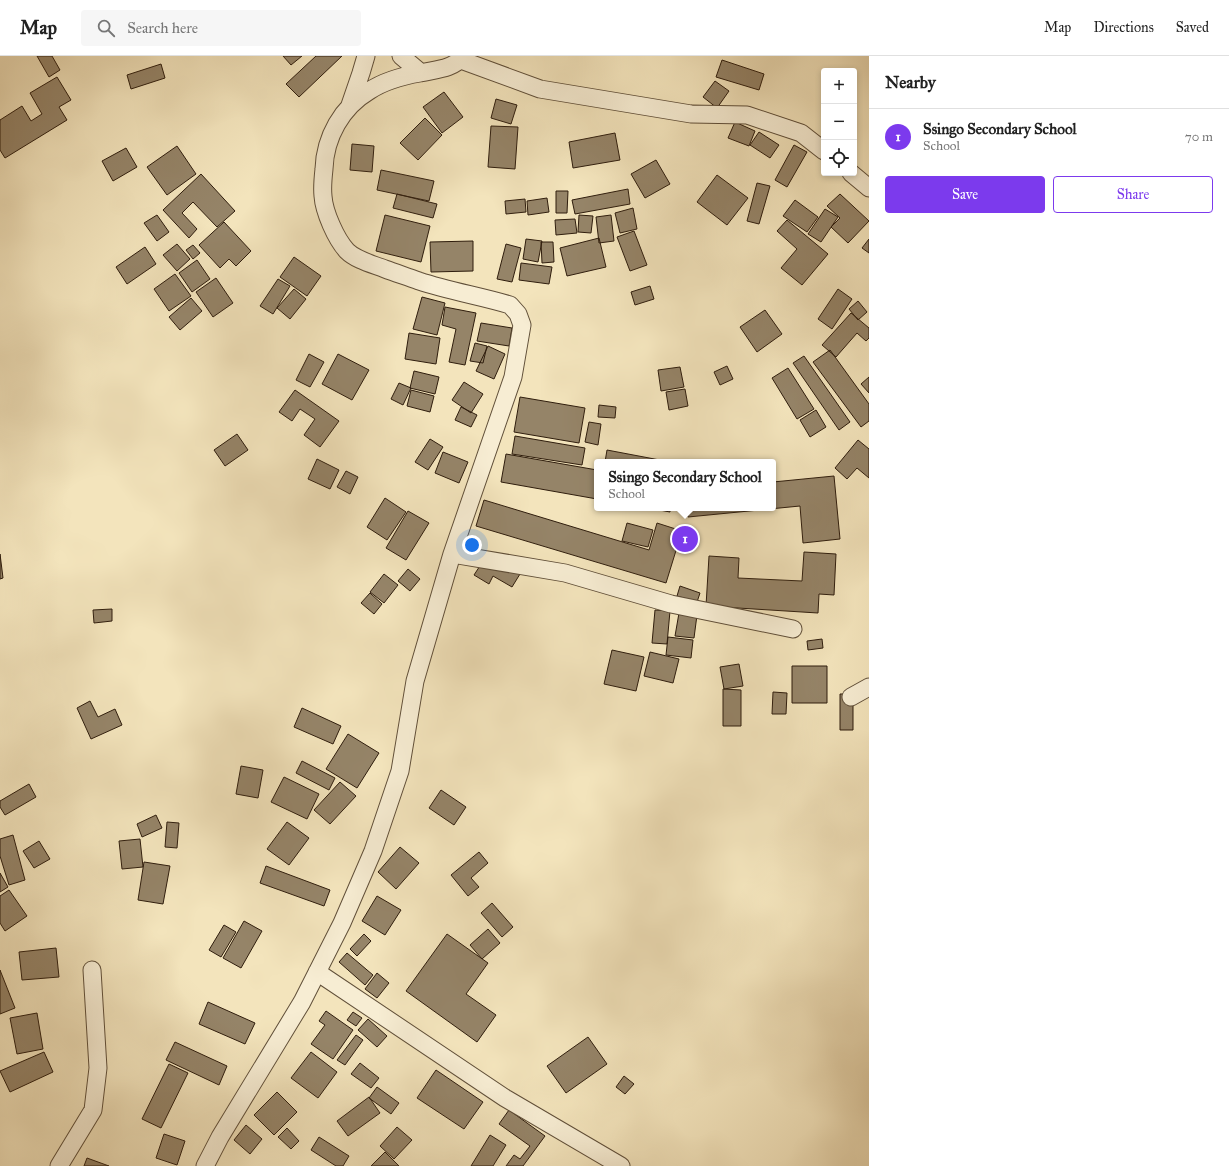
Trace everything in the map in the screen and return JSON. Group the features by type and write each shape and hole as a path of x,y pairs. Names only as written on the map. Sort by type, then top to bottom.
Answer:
{"street":[{"path":"350,105 366,56"},
{"path":"401,56 420,72"},
{"path":"205,1166 220,1137 302,1002 342,923 373,851 400,771 415,681 452,554 513,377 522,325 518,314 510,305 420,281 364,261 348,252 336,236 328,218 323,197 324,162 329,140 339,120 350,105 368,91 391,80 420,72 448,68 462,58 540,89 691,114 747,115 801,133 821,149"},
{"path":"855,176 869,188"},
{"path":"452,554 565,573 671,604 792,629"},
{"path":"850,697 869,687"},
{"path":"59,1166 93,1110 98,1068 92,970"},
{"path":"317,972 505,1098 621,1166"}],"building":[{"path":"37,56 52,56 60,70 49,77"},
{"path":"283,56 302,56 291,65"},
{"path":"316,56 342,56 299,97 286,84"},
{"path":"722,60 764,74 759,90 716,77"},
{"path":"161,64 165,78 131,89 127,75"},
{"path":"57,77 71,100 59,107 67,120 5,158 0,150 0,120 22,106 31,121 42,114 30,93"},
{"path":"715,81 729,91 717,108 703,97"},
{"path":"444,92 463,117 442,133 423,107"},
{"path":"496,99 517,105 511,124 491,118"},
{"path":"425,118 442,135 418,160 400,143"},
{"path":"735,122 755,131 749,146 728,138"},
{"path":"491,126 518,127 515,169 488,167"},
{"path":"759,132 779,145 770,158 750,145"},
{"path":"615,133 620,160 573,168 569,142"},
{"path":"352,144 374,146 372,172 350,170"},
{"path":"794,145 807,152 787,187 775,180"},
{"path":"177,146 196,174 167,195 147,167"},
{"path":"126,148 137,167 113,181 102,161"},
{"path":"656,160 670,184 645,198 631,174"},
{"path":"381,170 434,181 429,201 377,190"},
{"path":"201,174 235,211 217,227 193,202 182,213 197,229 189,238 163,210"},
{"path":"717,175 748,198 727,225 697,202"},
{"path":"757,183 770,186 759,224 747,221"},
{"path":"628,189 630,204 575,214 572,200"},
{"path":"556,191 568,191 567,213 556,213"},
{"path":"397,194 437,204 433,218 393,208"},
{"path":"840,194 869,221 848,243 831,227 840,218 827,206"},
{"path":"547,198 549,212 528,215 527,201"},
{"path":"525,199 526,212 506,214 505,201"},
{"path":"795,200 818,217 807,232 783,216"},
{"path":"633,208 637,229 620,233 615,213"},
{"path":"825,209 838,217 821,242 808,234"},
{"path":"157,215 169,232 157,241 144,223"},
{"path":"385,215 430,226 421,262 376,251"},
{"path":"579,215 593,216 591,233 578,232"},
{"path":"611,215 614,241 599,243 596,217"},
{"path":"575,219 577,233 556,235 555,220"},
{"path":"787,220 828,254 802,285 781,268 797,249 777,231"},
{"path":"224,222 251,251 236,266 229,259 220,268 199,245"},
{"path":"634,231 647,265 630,271 617,237"},
{"path":"599,238 606,267 567,276 560,248"},
{"path":"526,239 542,241 538,262 523,259"},
{"path":"869,239 869,253 862,248"},
{"path":"473,241 473,271 431,272 430,242"},
{"path":"541,242 553,242 554,262 542,263"},
{"path":"177,244 190,259 177,271 163,255"},
{"path":"506,244 521,248 512,282 497,279"},
{"path":"193,245 200,253 193,259 186,250"},
{"path":"145,247 156,264 127,284 116,267"},
{"path":"294,257 321,276 307,296 280,277"},
{"path":"197,260 210,279 192,292 179,273"},
{"path":"521,263 552,267 549,284 519,280"},
{"path":"175,274 191,296 169,311 154,289"},
{"path":"216,278 233,303 213,317 196,292"},
{"path":"278,279 290,286 273,314 260,306"},
{"path":"650,286 654,299 635,305 631,292"},
{"path":"294,289 306,299 290,319 277,308"},
{"path":"838,289 852,299 832,329 818,319"},
{"path":"422,297 445,303 437,335 413,329"},
{"path":"191,298 202,311 180,330 169,317"},
{"path":"858,301 867,312 858,320 849,309"},
{"path":"445,307 476,313 465,365 449,362 456,329 442,325"},
{"path":"765,310 782,334 757,352 740,327"},
{"path":"851,313 869,328 869,338 866,341 857,333 836,357 822,345"},
{"path":"481,323 512,328 509,346 477,341"},
{"path":"409,333 440,338 436,364 405,359"},
{"path":"475,343 487,346 483,363 470,361"},
{"path":"488,346 505,354 494,379 476,371"},
{"path":"830,350 869,404 869,421 861,427 813,362"},
{"path":"309,354 324,362 310,387 296,380"},
{"path":"338,354 369,370 352,400 322,384"},
{"path":"804,356 850,422 839,430 793,363"},
{"path":"727,366 733,379 720,385 714,372"},
{"path":"680,367 684,387 661,391 658,370"},
{"path":"788,368 814,409 797,419 772,378"},
{"path":"414,371 439,377 435,394 410,388"},
{"path":"869,377 869,393 861,384"},
{"path":"464,382 483,394 471,413 452,400"},
{"path":"399,383 411,388 403,405 391,399"},
{"path":"685,389 688,406 669,410 666,392"},
{"path":"295,390 339,421 320,447 304,435 315,419 300,409 292,421 279,412"},
{"path":"411,390 434,396 430,412 407,406"},
{"path":"520,397 585,408 579,443 514,432"},
{"path":"599,405 616,407 615,418 598,417"},
{"path":"461,407 477,415 471,427 455,420"},
{"path":"816,410 826,427 810,437 800,420"},
{"path":"589,422 601,424 598,445 585,442"},
{"path":"237,434 248,450 225,466 214,450"},
{"path":"515,436 585,448 582,465 512,454"},
{"path":"430,439 443,447 428,470 415,462"},
{"path":"858,440 869,449 869,478 857,468 847,479 835,468"},
{"path":"607,450 654,459 606,459"},
{"path":"443,452 468,462 459,483 435,473"},
{"path":"506,454 594,469 594,498 501,482"},
{"path":"317,459 339,470 330,489 308,479"},
{"path":"346,471 358,477 350,494 337,487"},
{"path":"834,476 840,539 803,543 800,506 776,508 776,482"},
{"path":"385,498 406,512 387,540 367,527"},
{"path":"484,500 649,550 657,523 682,531 666,583 476,526"},
{"path":"408,511 429,523 406,560 386,548"},
{"path":"687,511 749,511 688,517"},
{"path":"627,523 653,530 648,547 622,541"},
{"path":"804,552 836,554 834,595 819,594 818,613 706,606 709,556 739,558 738,578 802,581"},
{"path":"0,554 3,578 0,579"},
{"path":"487,555 520,574 512,587 493,576 489,584 474,575"},
{"path":"408,569 420,579 410,591 398,581"},
{"path":"384,574 398,585 384,603 370,592"},
{"path":"680,586 700,593 697,602 677,596"},
{"path":"370,593 382,604 374,614 361,603"},
{"path":"112,609 112,621 94,623 93,610"},
{"path":"655,610 670,611 667,644 652,643"},
{"path":"679,613 697,615 694,638 675,636"},
{"path":"668,637 693,640 691,658 666,655"},
{"path":"822,639 823,648 808,650 807,641"},
{"path":"612,650 644,657 636,691 604,684"},
{"path":"650,652 679,659 673,683 644,676"},
{"path":"739,664 743,686 724,689 720,667"},
{"path":"792,666 827,666 827,703 792,703"},
{"path":"723,689 741,690 741,726 723,726"},
{"path":"773,692 787,693 786,714 772,714"},
{"path":"840,694 853,694 853,730 840,730"},
{"path":"90,701 98,717 115,709 122,725 91,739 77,708"},
{"path":"302,708 341,726 333,744 294,727"},
{"path":"348,734 379,753 357,788 326,769"},
{"path":"302,761 335,778 329,790 296,773"},
{"path":"241,766 263,770 258,798 236,794"},
{"path":"284,777 319,794 307,819 271,802"},
{"path":"340,782 356,796 330,824 314,810"},
{"path":"29,784 36,797 5,815 0,807 0,801"},
{"path":"441,790 466,807 454,825 429,808"},
{"path":"156,815 162,828 142,837 137,824"},
{"path":"167,822 179,823 177,848 165,847"},
{"path":"287,822 309,838 289,865 267,849"},
{"path":"13,835 25,880 9,885 0,856 0,839"},
{"path":"140,839 143,867 122,869 119,841"},
{"path":"39,841 50,859 34,868 23,851"},
{"path":"400,847 419,863 396,889 378,872"},
{"path":"479,852 488,863 471,878 479,887 468,896 451,875"},
{"path":"144,862 170,866 163,904 138,900"},
{"path":"266,866 330,890 324,906 260,883"},
{"path":"0,873 8,887 0,892"},
{"path":"9,890 27,916 5,931 0,923 0,896"},
{"path":"377,896 401,910 385,935 362,921"},
{"path":"492,903 513,927 502,937 481,913"},
{"path":"244,921 262,931 241,968 223,958"},
{"path":"224,925 236,932 221,957 209,950"},
{"path":"488,929 500,943 482,959 470,945"},
{"path":"364,934 371,941 357,956 350,949"},
{"path":"447,934 488,963 466,994 496,1015 477,1042 406,991"},
{"path":"56,948 59,977 22,980 19,952"},
{"path":"347,953 373,975 365,985 339,962"},
{"path":"0,970 15,1008 0,1014"},
{"path":"377,973 389,983 377,998 365,989"},
{"path":"208,1002 255,1023 245,1044 199,1024"},
{"path":"326,1011 353,1030 333,1059 311,1044 325,1025 319,1021"},
{"path":"353,1012 362,1018 356,1026 347,1020"},
{"path":"37,1013 43,1049 17,1054 10,1018"},
{"path":"368,1019 387,1036 377,1047 358,1030"},
{"path":"356,1035 363,1040 345,1065 337,1060"},
{"path":"588,1037 607,1064 566,1093 547,1066"},
{"path":"175,1042 227,1066 219,1085 166,1060"},
{"path":"44,1052 53,1072 10,1092 0,1071"},
{"path":"311,1052 337,1072 318,1098 291,1078"},
{"path":"360,1063 379,1078 371,1088 351,1074"},
{"path":"169,1064 188,1073 161,1128 142,1119"},
{"path":"436,1070 483,1102 464,1129 417,1098"},
{"path":"624,1076 634,1084 625,1094 616,1087"},
{"path":"377,1087 399,1103 391,1114 369,1098"},
{"path":"277,1092 297,1112 274,1135 254,1115"},
{"path":"369,1097 380,1113 348,1136 337,1121"},
{"path":"509,1110 545,1136 523,1166 506,1166 514,1155 520,1159 530,1146 499,1124"},
{"path":"246,1125 262,1139 250,1154 234,1140"},
{"path":"397,1127 412,1140 394,1159 380,1146"},
{"path":"287,1128 299,1141 291,1149 278,1137"},
{"path":"164,1134 185,1141 177,1165 156,1158"},
{"path":"490,1135 506,1145 493,1166 471,1166"},
{"path":"319,1137 349,1156 343,1166 336,1166 311,1150"},
{"path":"385,1152 399,1166 371,1166"},
{"path":"87,1158 109,1166 84,1166"}],"place":[{"name":"Ssingo Secondary School","path":"685,539"}]}
